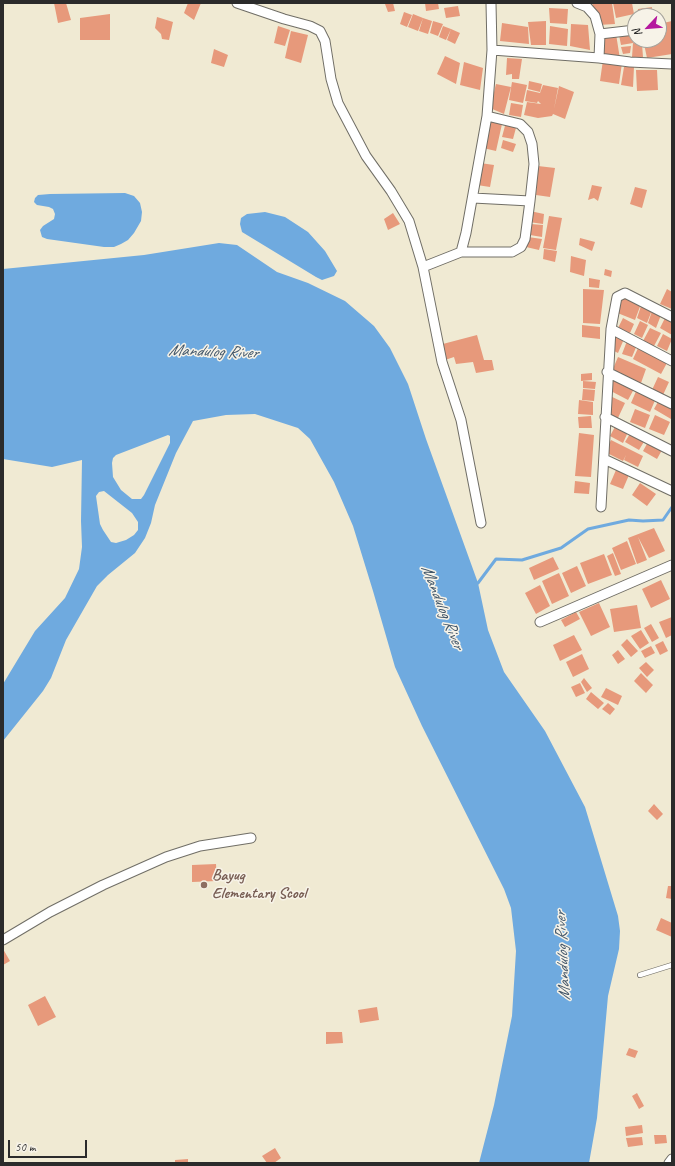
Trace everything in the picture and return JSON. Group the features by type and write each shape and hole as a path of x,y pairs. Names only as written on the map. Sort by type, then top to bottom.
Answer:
{"street":[{"path":"238,3 284,19 310,26 320,32 325,41 331,79 338,103 366,156 391,191 409,221 423,267 442,362 461,420 481,523"},
{"path":"461,252 473,198 487,116 492,50 491,3"},
{"path":"577,3 587,7 595,16 600,34 599,58"},
{"path":"600,34 627,31"},
{"path":"492,50 599,58 630,62 672,64"},
{"path":"423,267 461,252 512,252 521,247 525,239 534,164 532,144 528,132 520,124 487,116"},
{"path":"473,198 530,201"},
{"path":"601,507 607,372 611,329 617,297 625,293 672,317"},
{"path":"611,329 672,361"},
{"path":"607,372 672,404"},
{"path":"605,418 672,451"},
{"path":"604,459 672,491"},
{"path":"540,622 672,565"},
{"path":"3,940 50,912 103,885 166,857 200,846 251,838"},
{"path":"669,1163 672,1158"}],"lane":[{"path":"640,975 672,965"}],"water":[{"path":"125,193 134,196 140,203 142,212 141,221 134,233 128,240 121,244 114,247 104,247 42,237 40,230 43,226 54,219 55,214 53,209 37,205 34,202 38,195"},
{"path":"265,212 285,217 308,232 325,251 337,271 334,276 322,280 242,232 240,224 241,218 247,214"},
{"name":"Mandulog River","path":"219,243 237,245 277,272 308,283 345,301 374,326 390,348 408,384 426,439 478,583 488,630 504,672 545,731 585,807 618,916 620,931 619,949 608,996 597,1118 589,1163 479,1163 494,1105 512,1016 516,951 511,908 504,889 422,726 395,667 353,526 334,482 310,439 298,428 255,414 226,415 193,421 176,453 155,505 151,523 145,538 135,553 97,586 66,640 51,678 43,691 3,741 3,684 35,631 65,598 79,569 82,547 82,460 52,467 3,459 3,269 144,255","holes":["168,435 170,436 170,443 144,495 141,499 132,499 121,490 113,477 113,458 116,455","104,491 132,513 138,522 138,530 134,535 126,540 116,543 111,542 100,524 96,496 99,492"]}],"building":[{"path":"54,3 66,3 71,20 58,23"},
{"path":"188,3 201,3 194,20 184,13"},
{"path":"393,3 395,11 388,12 385,4"},
{"path":"425,3 438,3 439,9 426,11"},
{"path":"592,3 612,3 615,24 598,25"},
{"path":"613,3 632,3 633,8 627,8 627,16 616,18"},
{"path":"458,6 460,16 446,18 444,8"},
{"path":"549,8 568,9 567,24 550,23"},
{"path":"404,12 412,15 407,27 400,24"},
{"path":"110,14 110,40 80,40 80,18"},
{"path":"413,14 423,18 418,31 408,27"},
{"path":"157,17 173,22 169,40 162,39 161,34 155,28"},
{"path":"423,18 432,21 428,34 419,31"},
{"path":"433,21 443,24 438,36 430,33"},
{"path":"546,21 546,45 531,45 528,22"},
{"path":"672,21 672,54 647,58 645,48 667,48 667,22"},
{"path":"502,23 528,27 529,44 500,41"},
{"path":"571,24 588,25 590,50 570,46"},
{"path":"278,26 290,30 285,46 274,43"},
{"path":"443,26 451,29 446,40 439,37"},
{"path":"550,26 568,29 567,46 549,44"},
{"path":"451,29 460,33 455,44 447,40"},
{"path":"291,31 308,35 301,63 285,58"},
{"path":"627,33 627,44 621,45 619,35"},
{"path":"616,34 620,59 603,58 600,37"},
{"path":"627,46 627,48 631,48 630,53 623,54 621,47"},
{"path":"633,48 642,48 643,57 632,57"},
{"path":"214,49 228,55 224,67 211,63"},
{"path":"445,56 460,63 456,84 437,74"},
{"path":"507,58 522,59 519,79 512,79 512,74 506,75"},
{"path":"603,60 622,63 619,84 600,81"},
{"path":"464,62 483,68 480,90 460,85"},
{"path":"624,67 634,67 633,87 621,85"},
{"path":"636,70 657,70 658,90 637,91"},
{"path":"529,81 542,84 540,92 528,89"},
{"path":"512,82 527,85 523,103 509,100"},
{"path":"496,84 511,87 504,114 490,108"},
{"path":"543,85 558,88 554,109 559,86 574,92 565,119 553,114 552,116 538,118 524,115 527,102 541,104 538,101 537,103 525,101 527,90 540,93"},
{"path":"511,103 523,105 521,117 509,115"},
{"path":"490,120 502,124 496,151 483,148"},
{"path":"506,122 517,124 513,139 502,137"},
{"path":"503,140 516,144 513,152 501,148"},
{"path":"480,163 494,165 490,187 477,185"},
{"path":"538,166 555,168 550,197 536,195"},
{"path":"592,185 602,187 598,201 594,198 588,200"},
{"path":"635,187 647,190 642,208 630,204"},
{"path":"530,211 544,214 543,224 529,222"},
{"path":"393,213 400,224 388,230 384,219"},
{"path":"549,216 562,218 556,250 543,248"},
{"path":"531,224 543,225 542,237 530,235"},
{"path":"528,237 542,239 539,250 526,247"},
{"path":"580,238 595,242 592,251 579,245"},
{"path":"544,249 557,251 555,262 543,259"},
{"path":"571,256 586,260 584,276 570,272"},
{"path":"605,269 612,271 611,277 604,275"},
{"path":"589,278 600,280 599,288 589,287"},
{"path":"583,289 604,290 600,324 583,323"},
{"path":"667,289 672,292 672,309 660,304"},
{"path":"621,296 641,304 635,320 615,312"},
{"path":"641,306 652,310 647,323 637,318"},
{"path":"652,311 661,315 656,328 648,323"},
{"path":"666,316 672,320 672,335 660,328"},
{"path":"623,318 634,324 630,333 618,328"},
{"path":"640,321 648,325 642,338 634,334"},
{"path":"582,325 600,327 600,339 582,337"},
{"path":"650,328 661,333 654,346 643,341"},
{"path":"663,334 672,339 667,351 657,346"},
{"path":"477,335 484,360 492,360 494,370 476,373 473,362 456,364 454,357 442,361 439,345"},
{"path":"616,335 624,339 618,353 610,349"},
{"path":"627,341 637,345 632,357 622,354"},
{"path":"639,346 668,361 661,374 633,359"},
{"path":"618,357 646,369 641,383 612,371"},
{"path":"592,373 592,380 581,381 581,374"},
{"path":"658,377 669,382 663,395 652,390"},
{"path":"613,378 634,389 628,400 607,389"},
{"path":"583,381 596,382 595,389 583,388"},
{"path":"583,389 595,390 594,401 582,400"},
{"path":"637,389 656,398 650,412 631,403"},
{"path":"608,395 625,403 617,420 608,413"},
{"path":"579,400 593,402 593,415 578,414"},
{"path":"659,400 672,407 671,419 654,409"},
{"path":"635,409 650,415 645,428 630,422"},
{"path":"655,415 670,422 664,435 649,429"},
{"path":"591,416 592,428 579,428 578,417"},
{"path":"616,425 628,432 623,443 610,436"},
{"path":"631,432 645,440 639,450 625,442"},
{"path":"579,433 594,435 591,477 575,476"},
{"path":"611,440 643,456 638,467 624,460 626,455 623,461 605,452"},
{"path":"648,442 662,450 657,459 643,451"},
{"path":"616,470 629,475 623,489 610,484"},
{"path":"575,481 590,483 589,494 574,493"},
{"path":"640,483 656,494 647,506 632,495"},
{"path":"654,528 665,551 649,558 638,537 647,560 637,564 628,538"},
{"path":"627,541 636,564 621,570 612,548"},
{"path":"613,553 621,574 615,576 607,556"},
{"path":"604,554 612,575 588,584 580,563"},
{"path":"553,557 559,569 534,580 529,568"},
{"path":"577,566 586,586 571,593 562,573"},
{"path":"559,573 569,596 552,604 542,581"},
{"path":"661,580 670,599 651,608 642,589"},
{"path":"540,585 550,606 536,614 525,593"},
{"path":"599,603 610,627 591,636 579,612"},
{"path":"637,605 641,628 614,632 610,609"},
{"path":"576,612 580,619 565,627 561,620"},
{"path":"672,617 672,635 666,638 659,622"},
{"path":"651,624 659,638 652,642 644,628"},
{"path":"641,630 649,643 640,649 631,636"},
{"path":"574,635 582,650 560,661 553,645"},
{"path":"627,639 638,651 631,657 621,645"},
{"path":"663,641 668,651 660,655 655,645"},
{"path":"651,646 655,653 645,658 641,651"},
{"path":"618,650 625,659 618,664 612,655"},
{"path":"582,654 589,669 573,677 566,662"},
{"path":"646,662 654,670 647,677 639,668"},
{"path":"641,673 653,685 646,693 634,681"},
{"path":"584,678 592,688 587,692 581,682"},
{"path":"580,683 585,693 576,697 571,687"},
{"path":"606,688 622,696 618,705 601,697"},
{"path":"591,692 604,703 598,709 586,699"},
{"path":"608,703 615,709 610,715 602,709"},
{"path":"654,804 663,814 657,820 648,811"},
{"path":"216,864 217,881 192,882 192,865"},
{"path":"668,886 672,886 672,899 666,898"},
{"path":"661,918 672,923 672,937 656,930"},
{"path":"3,949 10,961 3,965"},
{"path":"45,996 56,1017 38,1026 28,1005"},
{"path":"377,1007 379,1020 360,1023 358,1010"},
{"path":"326,1032 342,1032 343,1043 326,1044"},
{"path":"629,1048 638,1051 635,1058 626,1055"},
{"path":"637,1093 644,1106 639,1109 632,1096"},
{"path":"642,1125 643,1133 626,1136 625,1127"},
{"path":"654,1135 666,1135 667,1143 655,1144"},
{"path":"642,1137 643,1145 628,1147 626,1138"},
{"path":"275,1148 281,1158 274,1163 267,1163 262,1156"},
{"path":"188,1159 188,1163 175,1163 175,1160"}],"waterway":[{"path":"475,584 478,583 496,559 522,560 561,548 588,529 629,520 663,520 672,507"}],"place":[{"name":"Bayug Elementary Scool","path":"204,885"}]}
